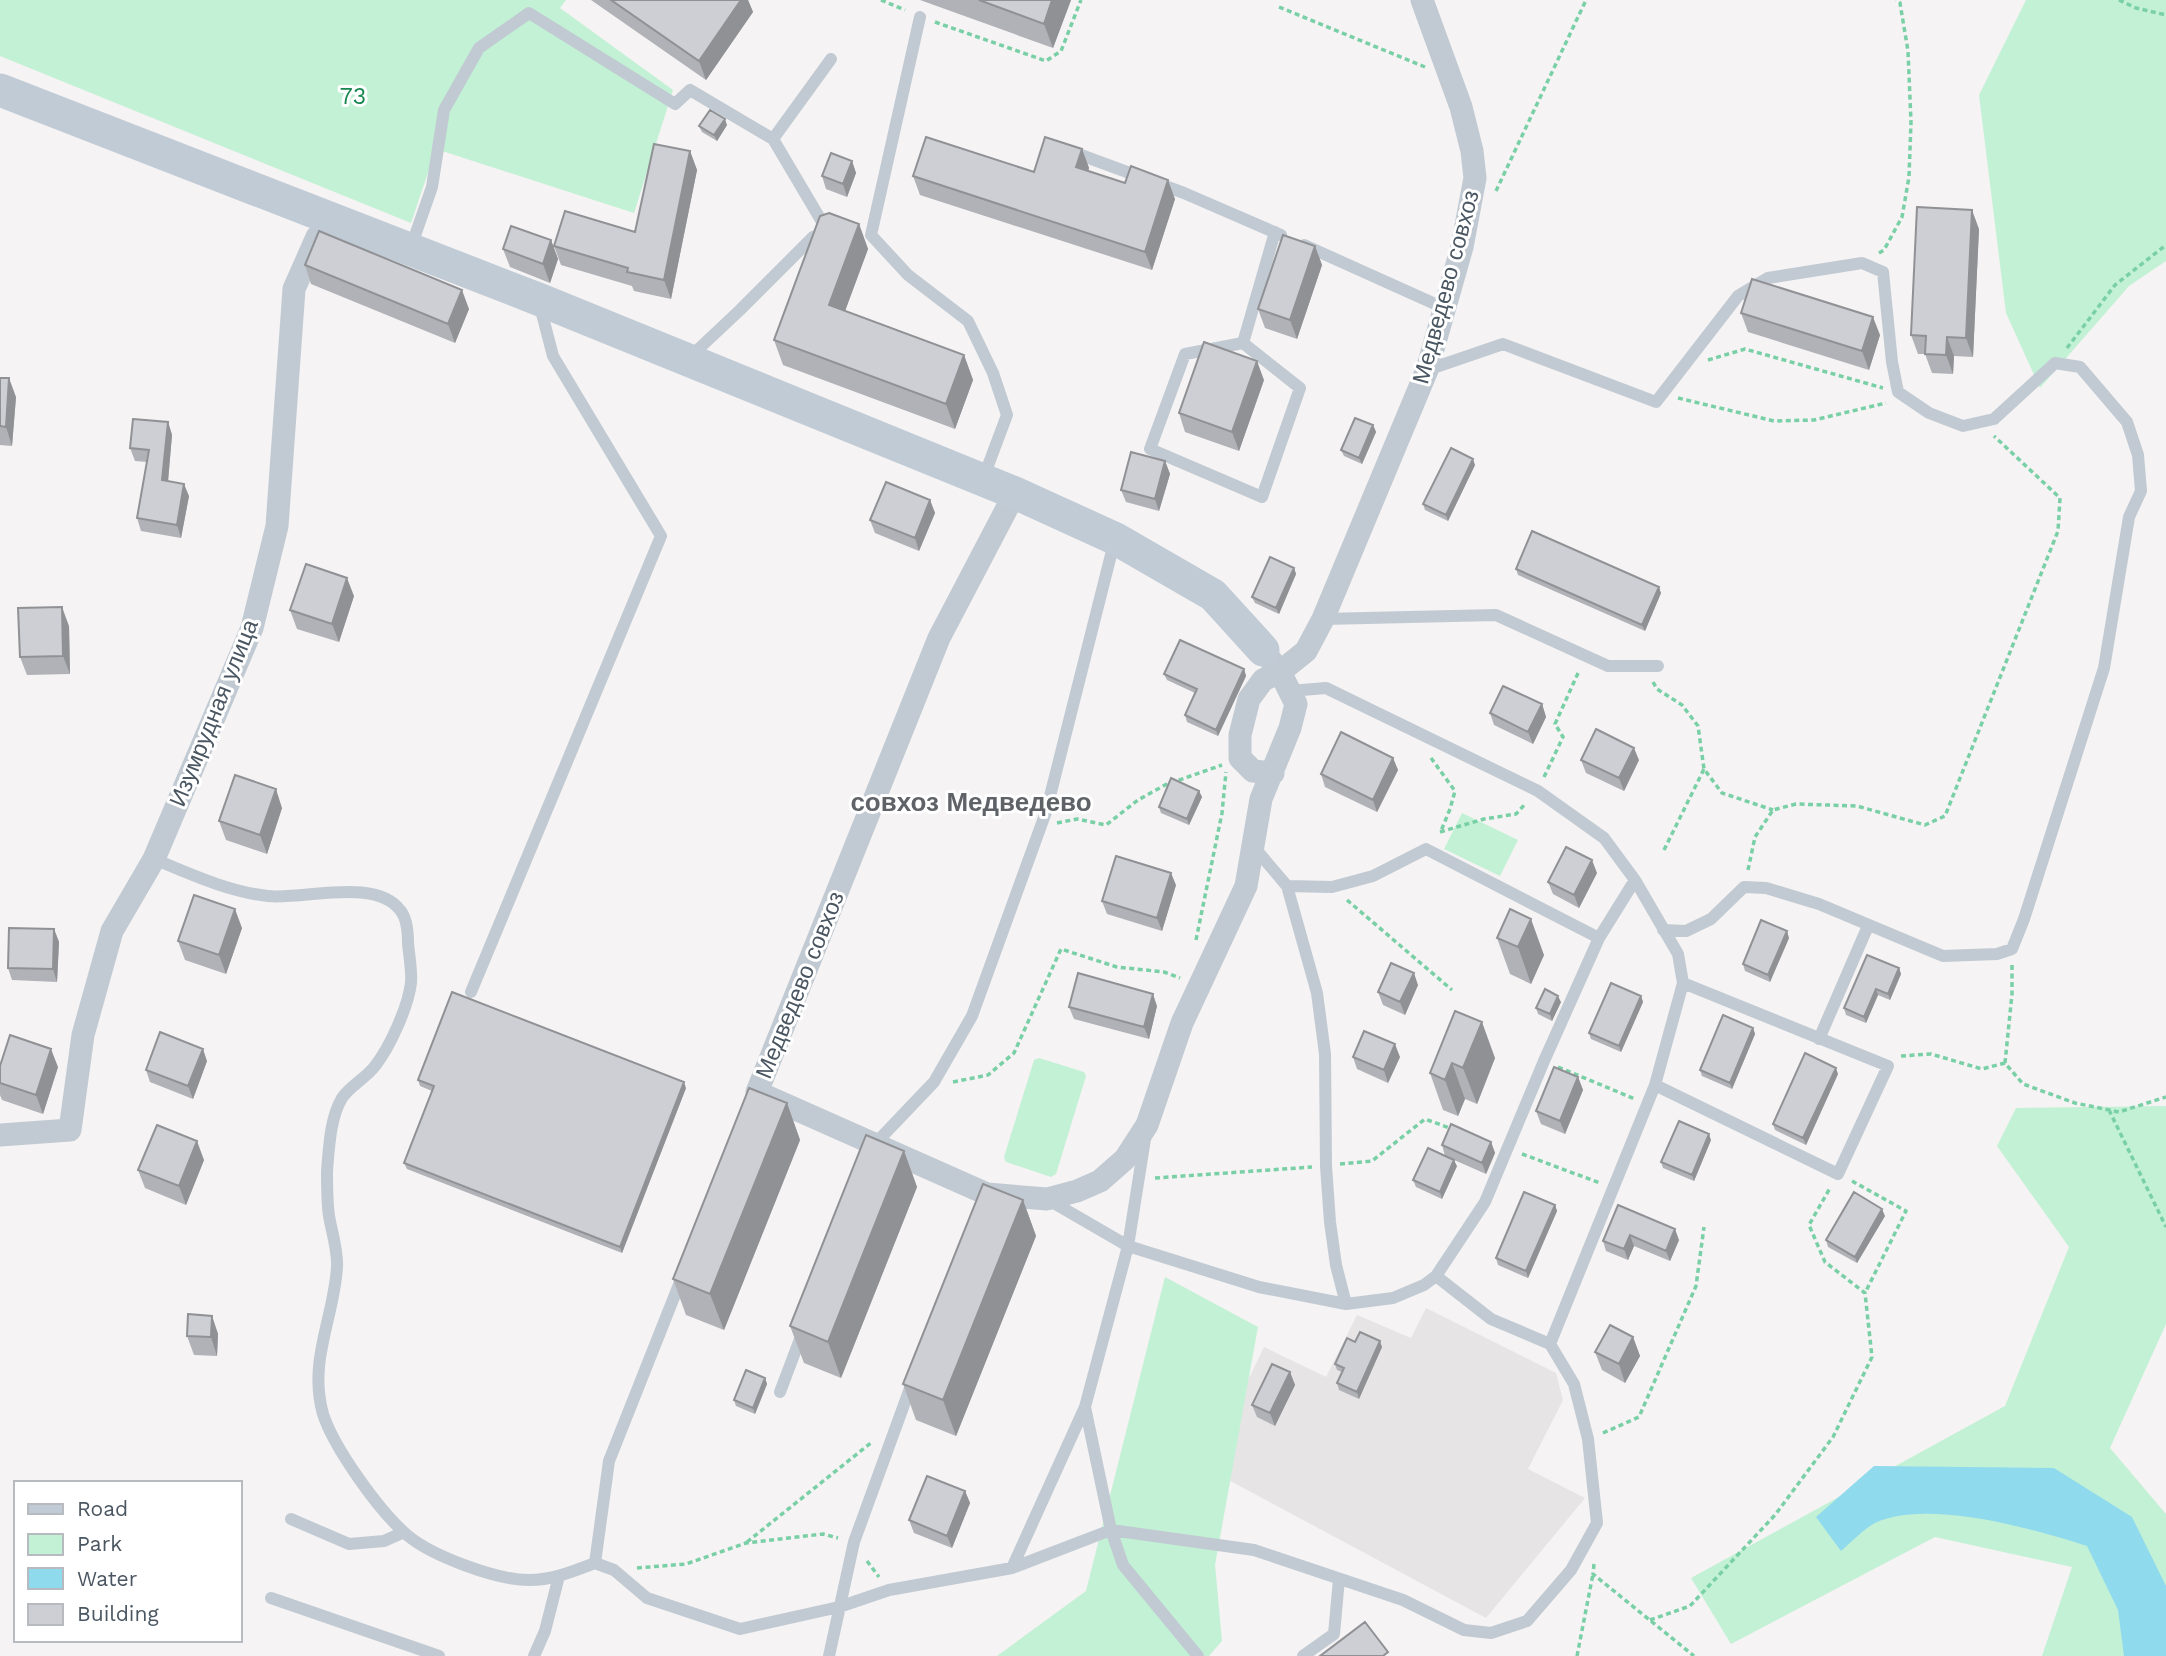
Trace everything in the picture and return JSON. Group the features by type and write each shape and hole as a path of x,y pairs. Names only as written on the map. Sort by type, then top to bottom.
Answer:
{"street":[{"name":"Медведево совхоз","path":"1015,493 939,638 755,1098 985,1200 1047,1199 1077,1191 1100,1181 1125,1159 1147,1125 1182,1023 1246,886 1261,799 1290,728 1296,704 1278,671 1306,651 1323,619 1427,370 1462,247 1475,178 1472,151 1450,77 1422,0"},
{"path":"0,90 411,248 687,359 1015,493 1115,539 1213,595 1278,671 1263,680 1249,699 1240,735 1240,758 1253,771 1273,773"},
{"name":"Изумрудная улица","path":"0,1135 70,1130 83,1035 112,931 154,859 252,628 277,526 294,289 325,215"}],"lane":[{"path":"411,248 432,187 444,110 479,48 528,13 675,104 690,90 773,139 828,232"},
{"path":"920,16 866,234 908,275 968,321 993,373 1007,415 982,480"},
{"path":"773,139 831,59"},
{"path":"1068,150 1184,193 1444,307"},
{"path":"687,359 813,237 841,228"},
{"path":"1243,343 1275,232"},
{"path":"1427,370 1503,344 1656,402 1738,296 1768,278 1862,263 1883,272 1892,362 1903,395 1929,413 1963,426 1994,419 2054,363 2080,367 2127,422 2138,454 2141,491 2129,517 2104,668 2012,949 1997,954 1943,956 1819,904 1766,888 1744,887 1711,919 1686,931 1663,930"},
{"path":"471,992 661,536 553,356 538,299"},
{"path":"1243,343 1300,388 1262,497 1150,449 1185,354 1243,343"},
{"path":"871,1151 934,1082 972,1016 1042,825 1115,539"},
{"path":"1323,619 1496,615 1608,666 1658,666"},
{"path":"1278,671 1326,688 1538,792 1604,838 1635,880 1678,954 1682,983 1655,1085 1550,1344"},
{"path":"1253,846 1287,886 1323,1022 1326,1166 1335,1265 1346,1304"},
{"path":"1287,886 1332,887 1373,876 1426,849 1599,938"},
{"path":"154,859 204,880 266,896 294,897 347,891 382,896 401,910 407,930 411,983 395,1034 375,1066 342,1097 333,1121 327,1171 328,1213 338,1263 334,1298 322,1338 319,1378 323,1412 336,1445 385,1512 404,1532 449,1559 494,1575 527,1580 559,1576 595,1563 614,1570 647,1598 740,1629 839,1607 889,1590 1012,1568 1111,1530 1254,1550 1402,1600 1464,1630 1491,1633 1527,1621 1571,1570 1597,1523 1588,1439 1574,1384 1550,1344 1491,1319 1436,1276"},
{"path":"1047,1199 1128,1246 1259,1287 1346,1304 1393,1298 1424,1285 1436,1276 1485,1202 1599,938 1635,880"},
{"path":"1819,1039 1868,926"},
{"path":"1655,1085 1838,1174 1888,1066 1682,983"},
{"path":"1012,1568 1084,1407 1128,1246 1147,1125"},
{"path":"595,1563 609,1461 685,1270"},
{"path":"780,1392 810,1314"},
{"path":"829,1656 854,1542 916,1372"},
{"path":"1084,1407 1111,1530 1123,1565 1198,1656"},
{"path":"291,1518 349,1544 384,1541 404,1532"},
{"path":"534,1656 545,1630 559,1576"},
{"path":"1303,1656 1334,1634 1339,1579"},
{"path":"271,1598 439,1656"}],"path":[{"path":"881,0 1046,61 1061,51 1081,0"},
{"path":"1492,200 1587,0"},
{"path":"1862,263 1884,250 1902,217 1909,177 1911,122 1908,51 1900,3 1896,0"},
{"path":"2119,0 2136,8 2166,15"},
{"path":"1279,7 1450,77"},
{"path":"2054,363 2115,285 2166,245"},
{"path":"1685,365 1745,349 1903,395"},
{"path":"1662,394 1774,421 1814,420 1903,395"},
{"path":"1644,666 1657,689 1682,705 1698,726 1704,769 1723,793 1773,810 1796,804 1857,806 1925,825 1945,816 2059,520 2060,498 1979,422"},
{"path":"1440,832 1483,819 1516,814 1538,792 1563,737 1555,724 1586,656"},
{"path":"1417,732 1426,752 1455,791 1440,832 1426,849"},
{"path":"1042,825 1077,819 1106,825 1138,800 1165,785 1226,764 1222,813 1195,947"},
{"path":"1664,850 1704,769"},
{"path":"1744,887 1755,837 1773,810"},
{"path":"1332,887 1452,990"},
{"path":"934,1082 947,1083 988,1075 1014,1053 1061,949 1117,968 1164,972 1200,985"},
{"path":"2012,949 2012,994 2005,1063 2023,1084 2076,1103 2119,1112 2166,1097"},
{"path":"1878,1062 1894,1057 1931,1054 1982,1069 2005,1063"},
{"path":"1544,1061 1647,1104"},
{"path":"2109,1110 2166,1227"},
{"path":"1138,1180 1372,1161 1425,1118 1461,1132"},
{"path":"1507,1149 1612,1188"},
{"path":"1650,1620 1690,1606 1775,1515 1833,1437 1872,1357 1865,1293 1906,1211 1838,1174 1809,1225 1825,1262 1865,1293"},
{"path":"1588,1439 1639,1417 1696,1286 1704,1227"},
{"path":"746,1543 896,1423"},
{"path":"1577,1656 1593,1574 1597,1523"},
{"path":"614,1570 686,1564 746,1543 824,1534 854,1542 889,1590"},
{"path":"1593,1574 1694,1656"}],"shaded area":[{"path":"1426,1308 1556,1373 1563,1400 1528,1469 1585,1498 1486,1618 1206,1468 1264,1347 1326,1377 1357,1315 1411,1338"}],"green space":[{"name":"73","path":"0,0 566,0 560,8 673,90 634,213 436,149 411,223 0,56"},
{"path":"2026,0 2166,0 2166,261 2129,286 2040,388 2006,313 1979,95"},
{"path":"1462,813 1518,840 1500,876 1444,849"},
{"path":"1039,1058 1084,1072 1086,1076 1056,1174 1051,1177 1006,1162 1004,1157 1034,1060"},
{"path":"2166,1106 2166,1324 2110,1448 2166,1514 2166,1656 2042,1656 2072,1567 1935,1537 1731,1644 1691,1578 2005,1406 2069,1247 1997,1146 2016,1108"},
{"path":"1165,1277 1258,1327 1215,1565 1222,1641 1209,1656 997,1656 1086,1591"}],"water":[{"path":"1874,1466 2054,1468 2132,1517 2166,1586 2166,1656 2124,1656 2118,1610 2087,1546 2038,1531 1977,1518 1917,1514 1891,1518 1870,1526 1841,1551 1816,1517"}],"building":[{"path":"611,0 741,0 699,61"},
{"path":"979,0 1052,0 1044,24"},
{"path":"710,110 725,119 714,135 699,126"},
{"path":"926,137 1034,172 1045,137 1082,149 1076,167 1125,183 1131,166 1168,180 1145,252 913,176"},
{"path":"654,144 690,151 664,280 627,272 628,268 554,246 565,211 635,232"},
{"path":"831,153 852,161 843,184 822,176"},
{"path":"1917,207 1972,210 1966,338 1947,337 1946,355 1925,354 1926,336 1911,335"},
{"path":"829,213 859,224 829,305 964,355 946,404 774,340 820,216"},
{"path":"511,226 551,240 543,264 503,249"},
{"path":"319,231 462,290 448,324 305,265"},
{"path":"1283,235 1315,246 1290,320 1258,309"},
{"path":"1752,279 1873,317 1862,351 1741,313"},
{"path":"1204,342 1257,361 1232,432 1179,413"},
{"path":"0,378 9,378 6,427 0,426"},
{"path":"1355,418 1373,425 1359,458 1341,450"},
{"path":"133,419 168,422 162,480 184,484 177,525 137,518 149,450 130,448"},
{"path":"1451,448 1473,459 1446,515 1423,504"},
{"path":"1131,452 1165,461 1155,499 1121,490"},
{"path":"886,482 930,500 915,538 870,520"},
{"path":"1532,531 1659,587 1642,625 1516,569"},
{"path":"1270,557 1294,568 1276,608 1252,597"},
{"path":"306,564 347,578 332,624 290,610"},
{"path":"62,607 63,656 20,657 18,608"},
{"path":"1180,640 1244,669 1216,730 1185,715 1197,689 1164,674"},
{"path":"1503,686 1542,704 1528,732 1490,713"},
{"path":"1596,729 1634,748 1619,778 1581,760"},
{"path":"1341,732 1393,758 1373,800 1321,774"},
{"path":"235,775 276,789 260,835 219,821"},
{"path":"1171,778 1199,791 1187,819 1159,807"},
{"path":"1566,847 1592,860 1574,895 1548,882"},
{"path":"1116,856 1171,873 1157,918 1102,901"},
{"path":"194,895 235,909 219,955 178,941"},
{"path":"1510,909 1531,919 1518,947 1497,938"},
{"path":"1761,920 1787,931 1768,975 1743,964"},
{"path":"9,928 54,929 53,969 8,968"},
{"path":"1867,955 1899,968 1888,994 1876,989 1864,1017 1844,1008"},
{"path":"1391,963 1414,973 1400,1002 1378,992"},
{"path":"1078,973 1153,994 1144,1027 1069,1007"},
{"path":"1611,983 1641,996 1619,1046 1589,1033"},
{"path":"1545,989 1558,996 1550,1014 1536,1008"},
{"path":"452,992 684,1082 620,1247 404,1163 434,1086 418,1080"},
{"path":"1455,1011 1482,1022 1463,1068 1452,1063 1445,1080 1430,1073"},
{"path":"1723,1015 1753,1028 1730,1083 1700,1070"},
{"path":"1364,1031 1395,1044 1384,1070 1353,1057"},
{"path":"160,1032 203,1049 188,1086 146,1070"},
{"path":"10,1035 51,1049 36,1095 0,1083 0,1066"},
{"path":"1805,1053 1836,1068 1803,1138 1773,1124"},
{"path":"1554,1067 1578,1077 1560,1121 1536,1111"},
{"path":"749,1088 787,1103 710,1294 673,1279"},
{"path":"1679,1121 1709,1134 1692,1175 1661,1162"},
{"path":"1451,1124 1491,1142 1482,1163 1442,1145"},
{"path":"157,1125 197,1141 179,1186 138,1170"},
{"path":"866,1135 904,1151 828,1342 790,1326"},
{"path":"1428,1148 1454,1160 1440,1192 1413,1180"},
{"path":"983,1184 1023,1200 943,1400 903,1384"},
{"path":"1524,1192 1555,1205 1526,1271 1496,1258"},
{"path":"1854,1192 1882,1209 1855,1257 1826,1240"},
{"path":"1618,1205 1675,1229 1666,1251 1630,1235 1624,1249 1603,1241"},
{"path":"188,1314 212,1316 211,1337 187,1336"},
{"path":"1610,1325 1633,1337 1619,1364 1595,1352"},
{"path":"1360,1332 1380,1341 1357,1392 1337,1383 1344,1368 1335,1364 1347,1338 1355,1342"},
{"path":"1272,1364 1290,1372 1270,1413 1252,1405"},
{"path":"746,1370 765,1378 753,1408 734,1400"},
{"path":"927,1476 965,1491 947,1536 909,1520"},
{"path":"1365,1622 1388,1652 1383,1656 1320,1656"}],"district":[{"name":"совхоз Медведево","path":"971,802"}]}
